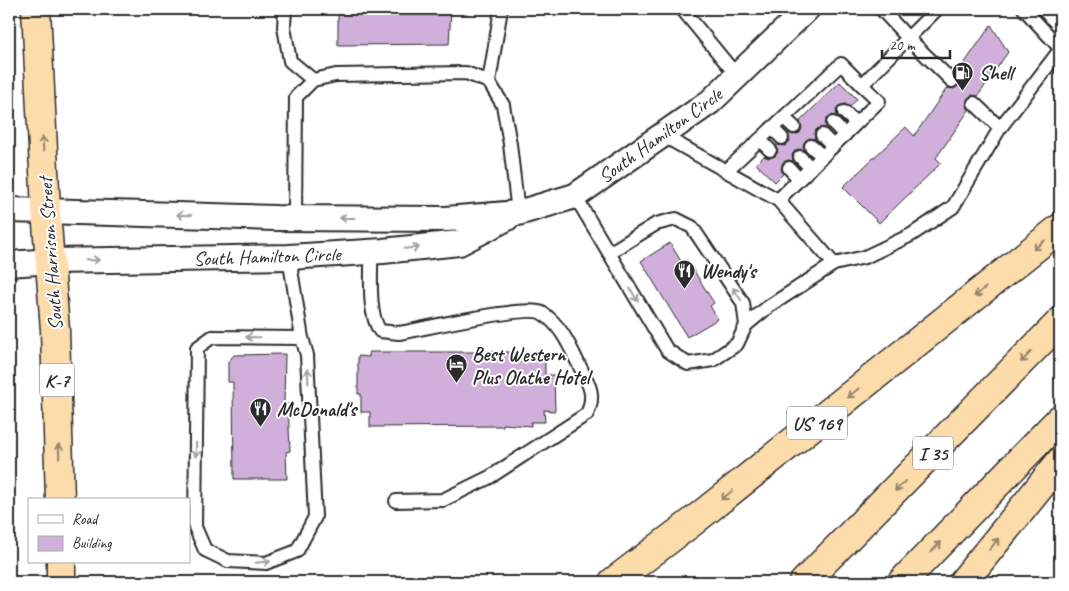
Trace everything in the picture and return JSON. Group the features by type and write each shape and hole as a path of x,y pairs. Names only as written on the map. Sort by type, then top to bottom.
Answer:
{"highway":[{"name":"South Harrison Street","path":"36,9 46,210 51,261 59,432 60,498"},
{"name":"US 169","path":"613,582 692,523 1060,228"},
{"name":"I 35","path":"804,582 1060,322"},
{"path":"902,582 1060,419"},
{"path":"963,582 1060,462"},
{"path":"61,564 61,582"}],"street":[{"name":"South Hamilton Circle","path":"9,210 295,218 446,219 518,212 575,196 662,136 710,102 807,9"},
{"name":"South Hamilton Circle","path":"9,264 51,261 289,257 459,243 518,212"}],"lane":[{"path":"285,9 284,27 290,61 312,80"},
{"path":"490,82 501,9"},
{"path":"881,9 952,81"},
{"path":"862,85 936,9"},
{"path":"575,196 667,350 688,364 713,360 737,344 746,325 768,307 834,264 866,257 911,235 953,207 1000,128 1060,49 1024,9"},
{"path":"685,10 737,76"},
{"path":"726,171 806,96 822,90 841,64 879,101 778,200"},
{"path":"295,218 296,97 312,80 336,75 466,73 490,82 504,105 518,212"},
{"path":"806,96 816,106"},
{"path":"974,102 1000,128"},
{"path":"794,107 804,117"},
{"path":"844,112 856,124"},
{"path":"784,118 794,127"},
{"path":"833,124 845,135"},
{"path":"772,128 782,138"},
{"path":"822,135 833,146"},
{"path":"662,136 778,200 834,264"},
{"path":"760,140 770,150"},
{"path":"811,146 822,156"},
{"path":"800,157 811,168"},
{"path":"789,168 799,179"},
{"path":"609,253 656,224 676,219 692,227 743,303 746,325"},
{"path":"371,251 372,306 375,323 380,331 399,333 514,311 540,312 558,326 591,391 592,403 587,414 490,477 443,500 396,501"},
{"path":"289,257 302,338 307,355 315,516 297,551 266,563 228,561 205,550 195,527 197,348 212,337 302,338"}],"building":[{"path":"338,9 451,9 449,44 338,45"},
{"path":"991,25 1008,52 978,96 972,95 968,98 966,105 969,110 936,158 941,163 879,223 843,187 906,127 914,136 947,88 954,89 958,86 960,79 957,74"},
{"path":"840,82 857,99 850,107 845,104 838,106 837,116 831,115 827,118 825,125 828,129 824,127 817,129 814,133 815,139 809,138 805,141 803,145 804,150 798,149 794,152 792,155 793,161 783,162 781,169 783,174 775,182 756,164 764,156 768,158 775,156 778,152 776,145 785,146 790,141 788,133 793,135 800,133 802,128 800,121"},
{"name":"Wendy's","path":"670,243 682,263 687,260 714,303 710,306 718,319 687,337 641,261"},
{"name":"Best Western Plus Olathe Hotel","path":"369,352 531,352 531,356 545,356 545,375 554,375 555,411 544,410 545,422 531,422 531,426 503,424 503,426 370,427 370,412 361,412 361,394 358,394 358,356 369,357"},
{"name":"McDonald's","path":"285,354 284,403 288,404 290,451 286,452 287,479 234,479 233,382 228,382 228,362 234,355"}],"place":[{"name":"Shell","path":"963,92"},
{"name":"Wendy's","path":"685,290"},
{"name":"Best Western Plus Olathe Hotel","path":"456,384"},
{"name":"McDonald's","path":"261,428"}]}
